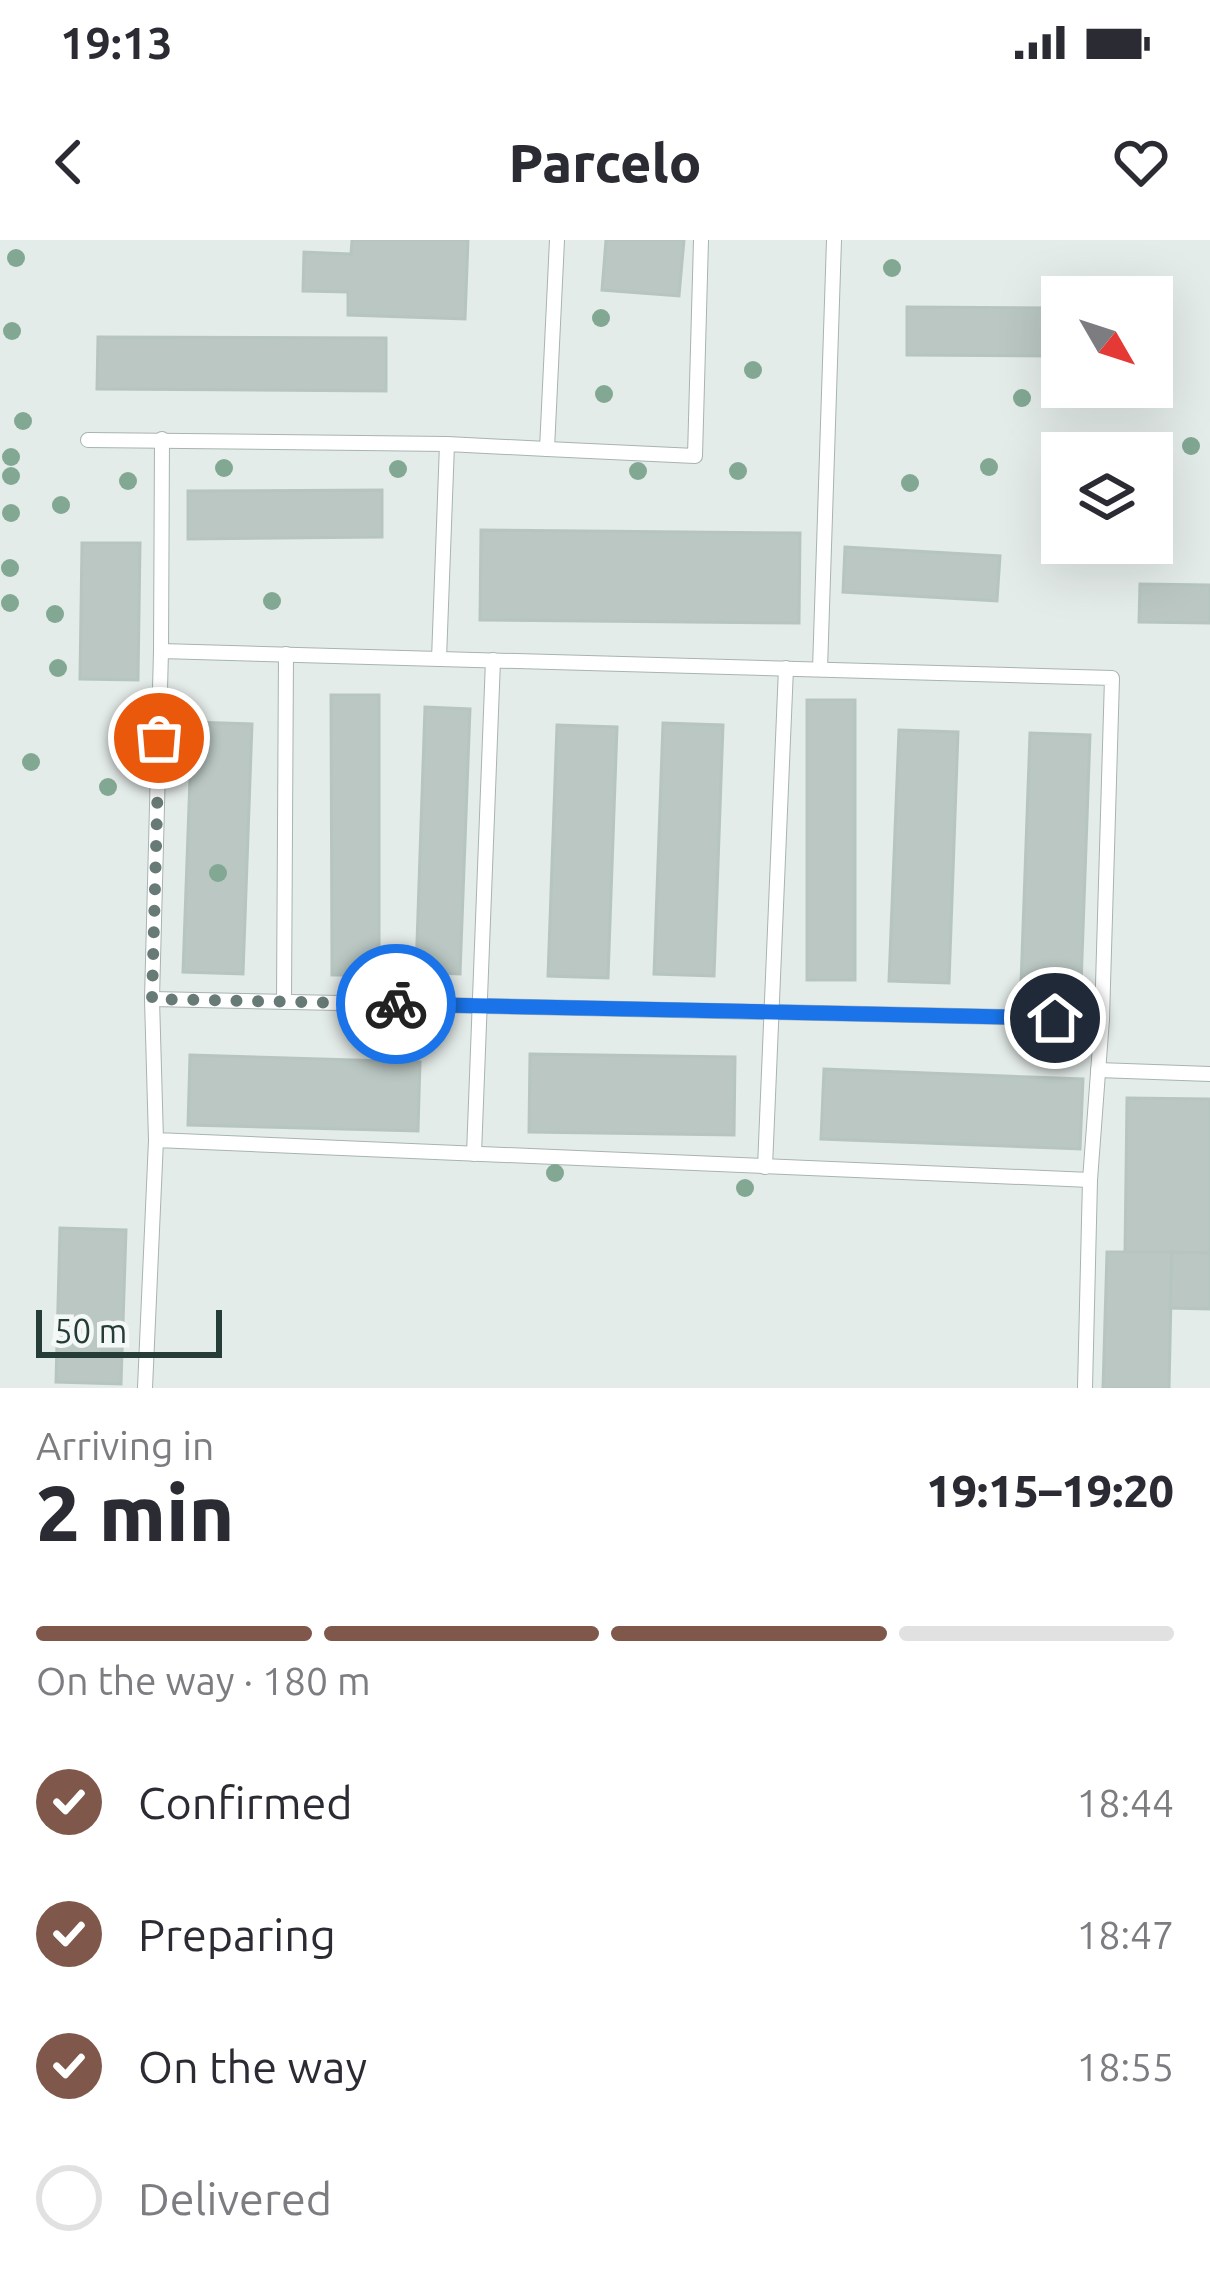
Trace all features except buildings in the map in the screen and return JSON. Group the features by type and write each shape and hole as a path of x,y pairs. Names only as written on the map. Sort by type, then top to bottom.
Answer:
{"lane":[{"path":"547,449 557,240"},
{"path":"88,440 447,444 695,456 701,240"},
{"path":"820,669 834,240"},
{"path":"145,1388 156,1141 152,999 162,439"},
{"path":"439,658 447,444"},
{"path":"161,651 1112,678 1085,1388"},
{"path":"284,1002 286,654"},
{"path":"474,1154 493,660"},
{"path":"765,1167 786,668"},
{"path":"152,999 1102,1019"},
{"path":"1098,1070 1210,1074"},
{"path":"156,1141 1090,1180"}],"way so far":[{"path":"159,738 152,999 396,1004"}],"route":[{"path":"396,1004 1055,1018"}]}
